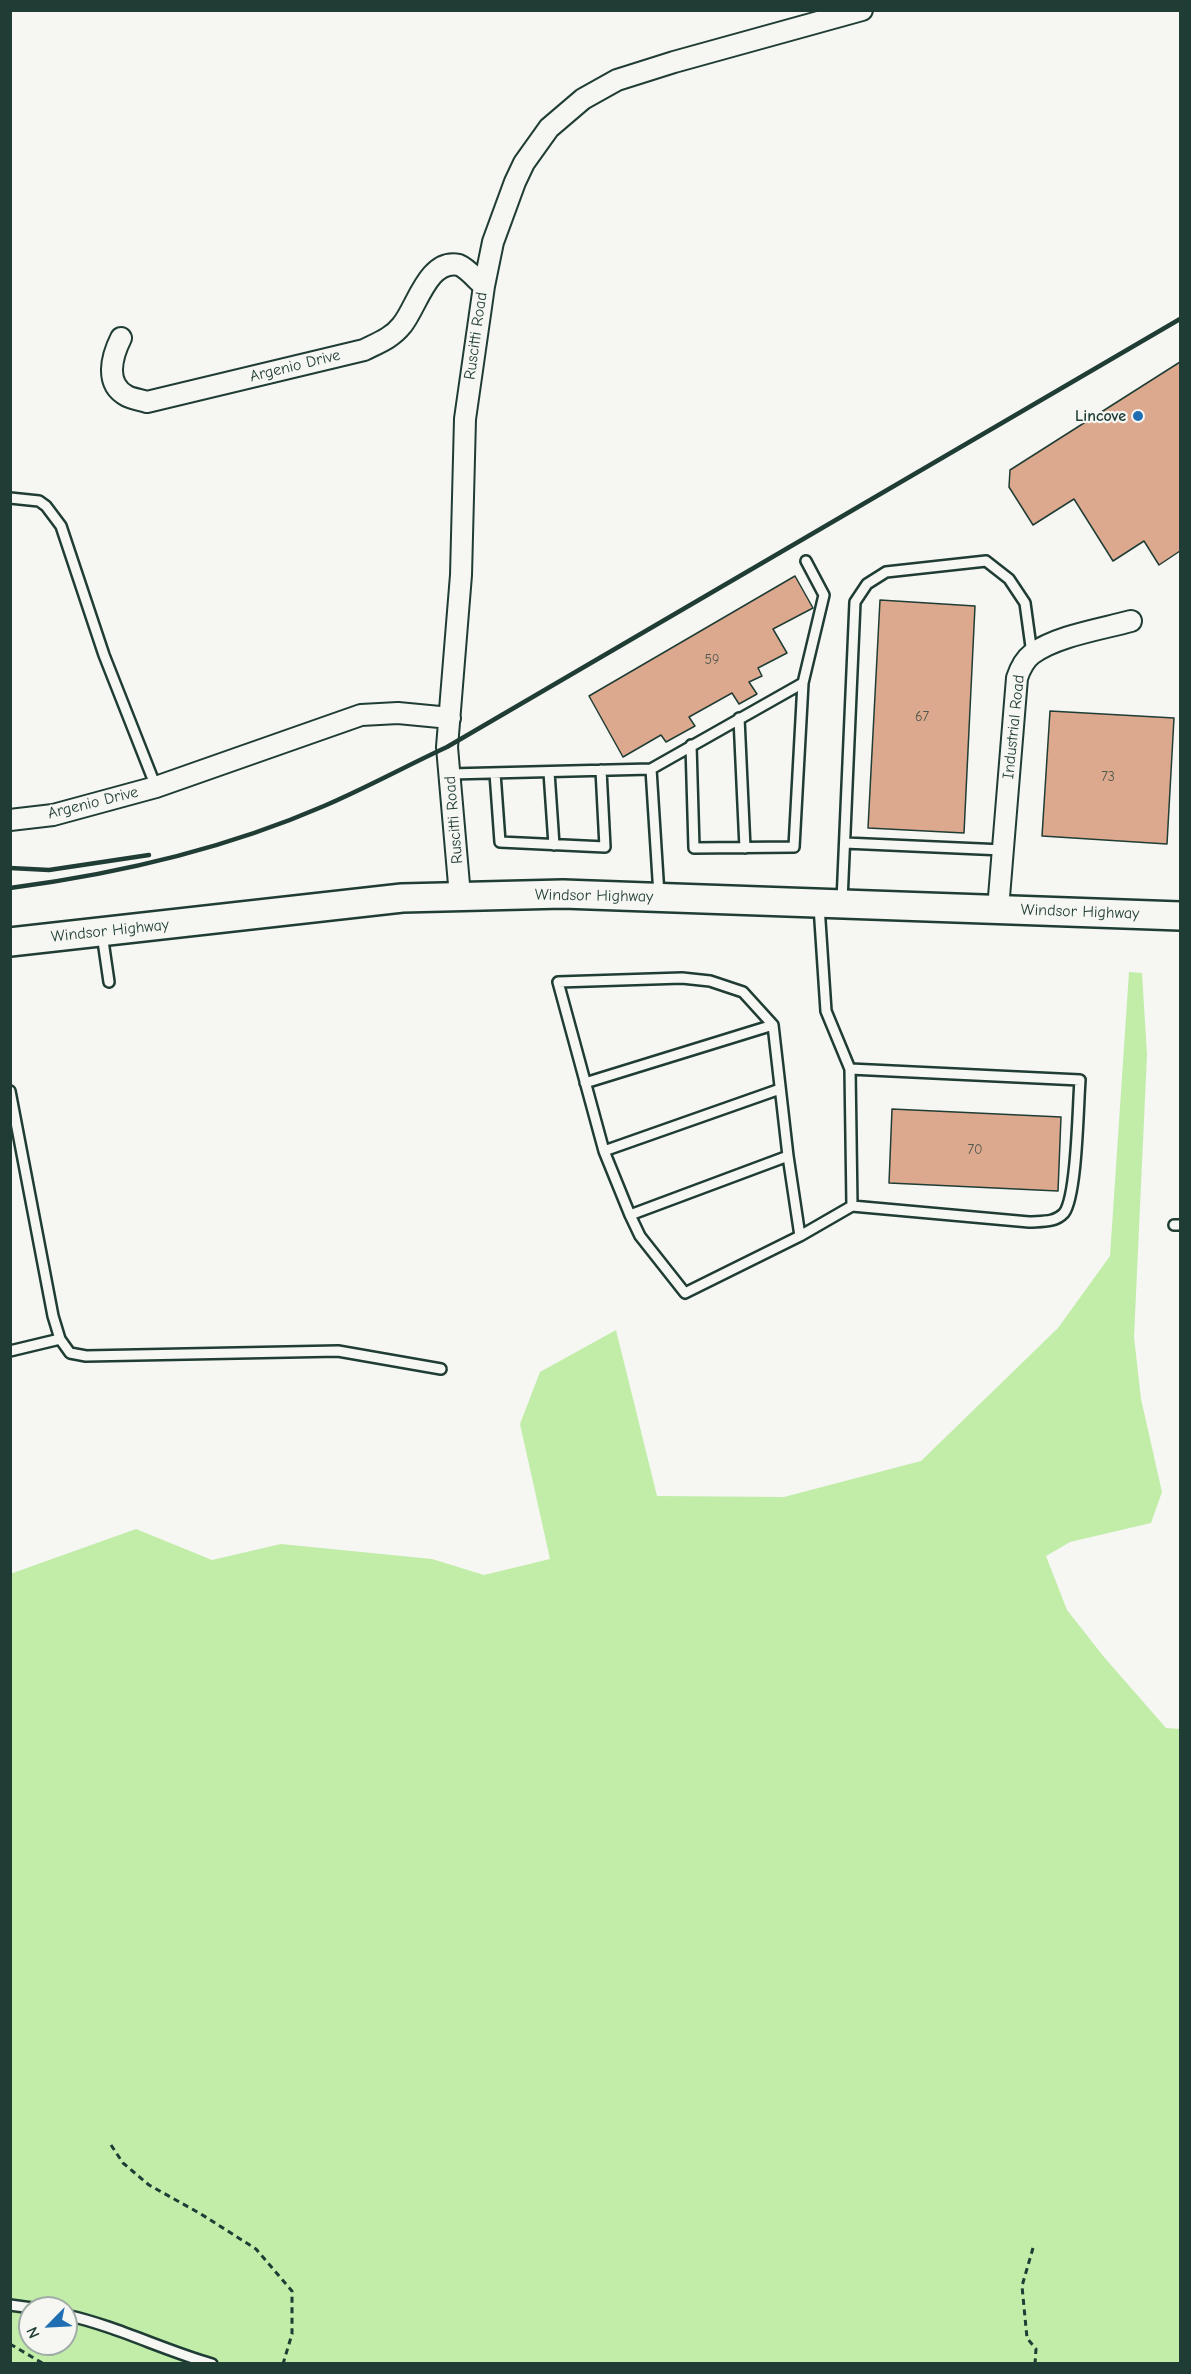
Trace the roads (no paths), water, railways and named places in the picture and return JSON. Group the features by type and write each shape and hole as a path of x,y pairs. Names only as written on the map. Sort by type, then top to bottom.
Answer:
{"main road":[{"name":"Windsor Highway","path":"10,942 402,898 460,896 563,894 1180,916"}],"street":[{"name":"Ruscitti Road","path":"460,896 447,747 461,575 465,418 484,286 493,242 524,163 549,128 583,99 617,80 862,10"},
{"name":"Argenio Drive","path":"121,338 113,356 112,374 120,390 127,396 147,402 364,350 387,340 403,325 433,273 447,265 460,266 484,286"},
{"name":"Industrial Road","path":"998,909 1017,678 1021,667 1032,654 1065,638 1131,621"},
{"name":"Argenio Drive","path":"10,820 53,815 156,787 361,715 398,713 450,718"}],"lane":[{"path":"10,498 39,501 46,506 61,526 104,655 156,787"},
{"path":"691,745 694,848 794,847 803,683 824,595 806,561"},
{"path":"852,1206 850,1069 826,1011 831,904 845,843 855,602 867,585 886,572 986,561 1009,579 1025,603 1032,654"},
{"path":"450,774 651,769 803,683"},
{"path":"739,718 745,848"},
{"path":"651,769 659,898"},
{"path":"495,773 500,842 604,847 601,770"},
{"path":"549,772 554,845"},
{"path":"845,843 1003,850"},
{"path":"102,932 109,982"},
{"path":"800,1236 773,1026 743,992 710,981 682,978 558,982 604,1151 630,1215 640,1236 685,1293 800,1236 852,1206 1029,1222 1054,1220 1065,1212 1072,1191 1080,1080 850,1069"},
{"path":"585,1083 773,1026"},
{"path":"604,1151 780,1089"},
{"path":"10,1091 53,1316 60,1339 70,1353 86,1356 338,1351 441,1370"},
{"path":"630,1215 788,1156"},
{"path":"10,1351 60,1339"},
{"path":"78,2318 212,2364"}],"railway":[{"path":"10,888 130,867 209,847 286,821 371,784 447,747 1180,319"},
{"path":"10,868 49,870 149,855"}],"place":[{"name":"Lincove","path":"1138,416"}]}
